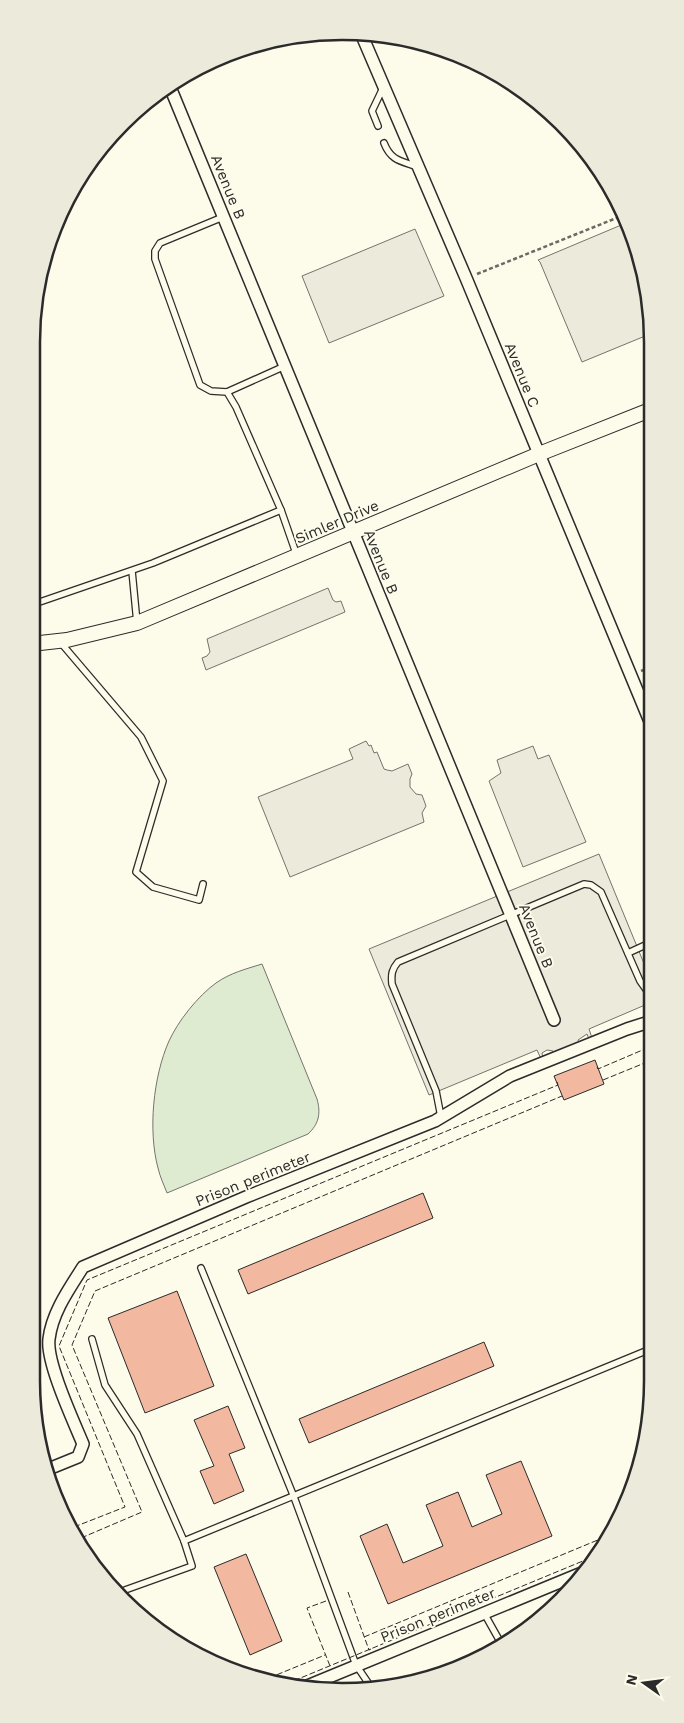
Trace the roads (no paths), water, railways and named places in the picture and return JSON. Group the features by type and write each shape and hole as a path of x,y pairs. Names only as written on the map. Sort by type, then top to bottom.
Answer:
{"street":[{"name":"Avenue C","path":"364,41 466,278 644,707"},
{"name":"Avenue B","path":"172,92 554,1020"},
{"name":"Simler Drive","path":"40,643 60,641 137,623 539,454 644,412"},
{"name":"Prison perimeter","path":"53,1467 78,1457 83,1444 52,1362 48,1340 56,1314 69,1288 83,1267 246,1197 441,1117 510,1076 644,1024"},
{"name":"Prison perimeter","path":"317,1682 571,1577"}],"lane":[{"path":"378,126 372,111 384,86"},
{"path":"384,143 388,153 397,160 418,167"},
{"path":"224,216 160,243 155,251 155,259 200,385 211,391 227,392 285,366"},
{"path":"227,392 236,407 281,510 297,556"},
{"path":"40,602 132,571 281,510"},
{"path":"132,571 137,623"},
{"path":"60,641 141,738 162,781 136,872 153,887 199,900 203,884"},
{"path":"441,1117 436,1091 392,984 391,975 398,962 584,884 591,885 601,892 644,987"},
{"path":"628,952 644,945"},
{"path":"201,1268 294,1497 356,1665 367,1682"},
{"path":"92,1340 105,1385 137,1434 184,1541 192,1566 125,1590"},
{"path":"184,1541 644,1352"},
{"path":"484,1613 499,1639"}]}
